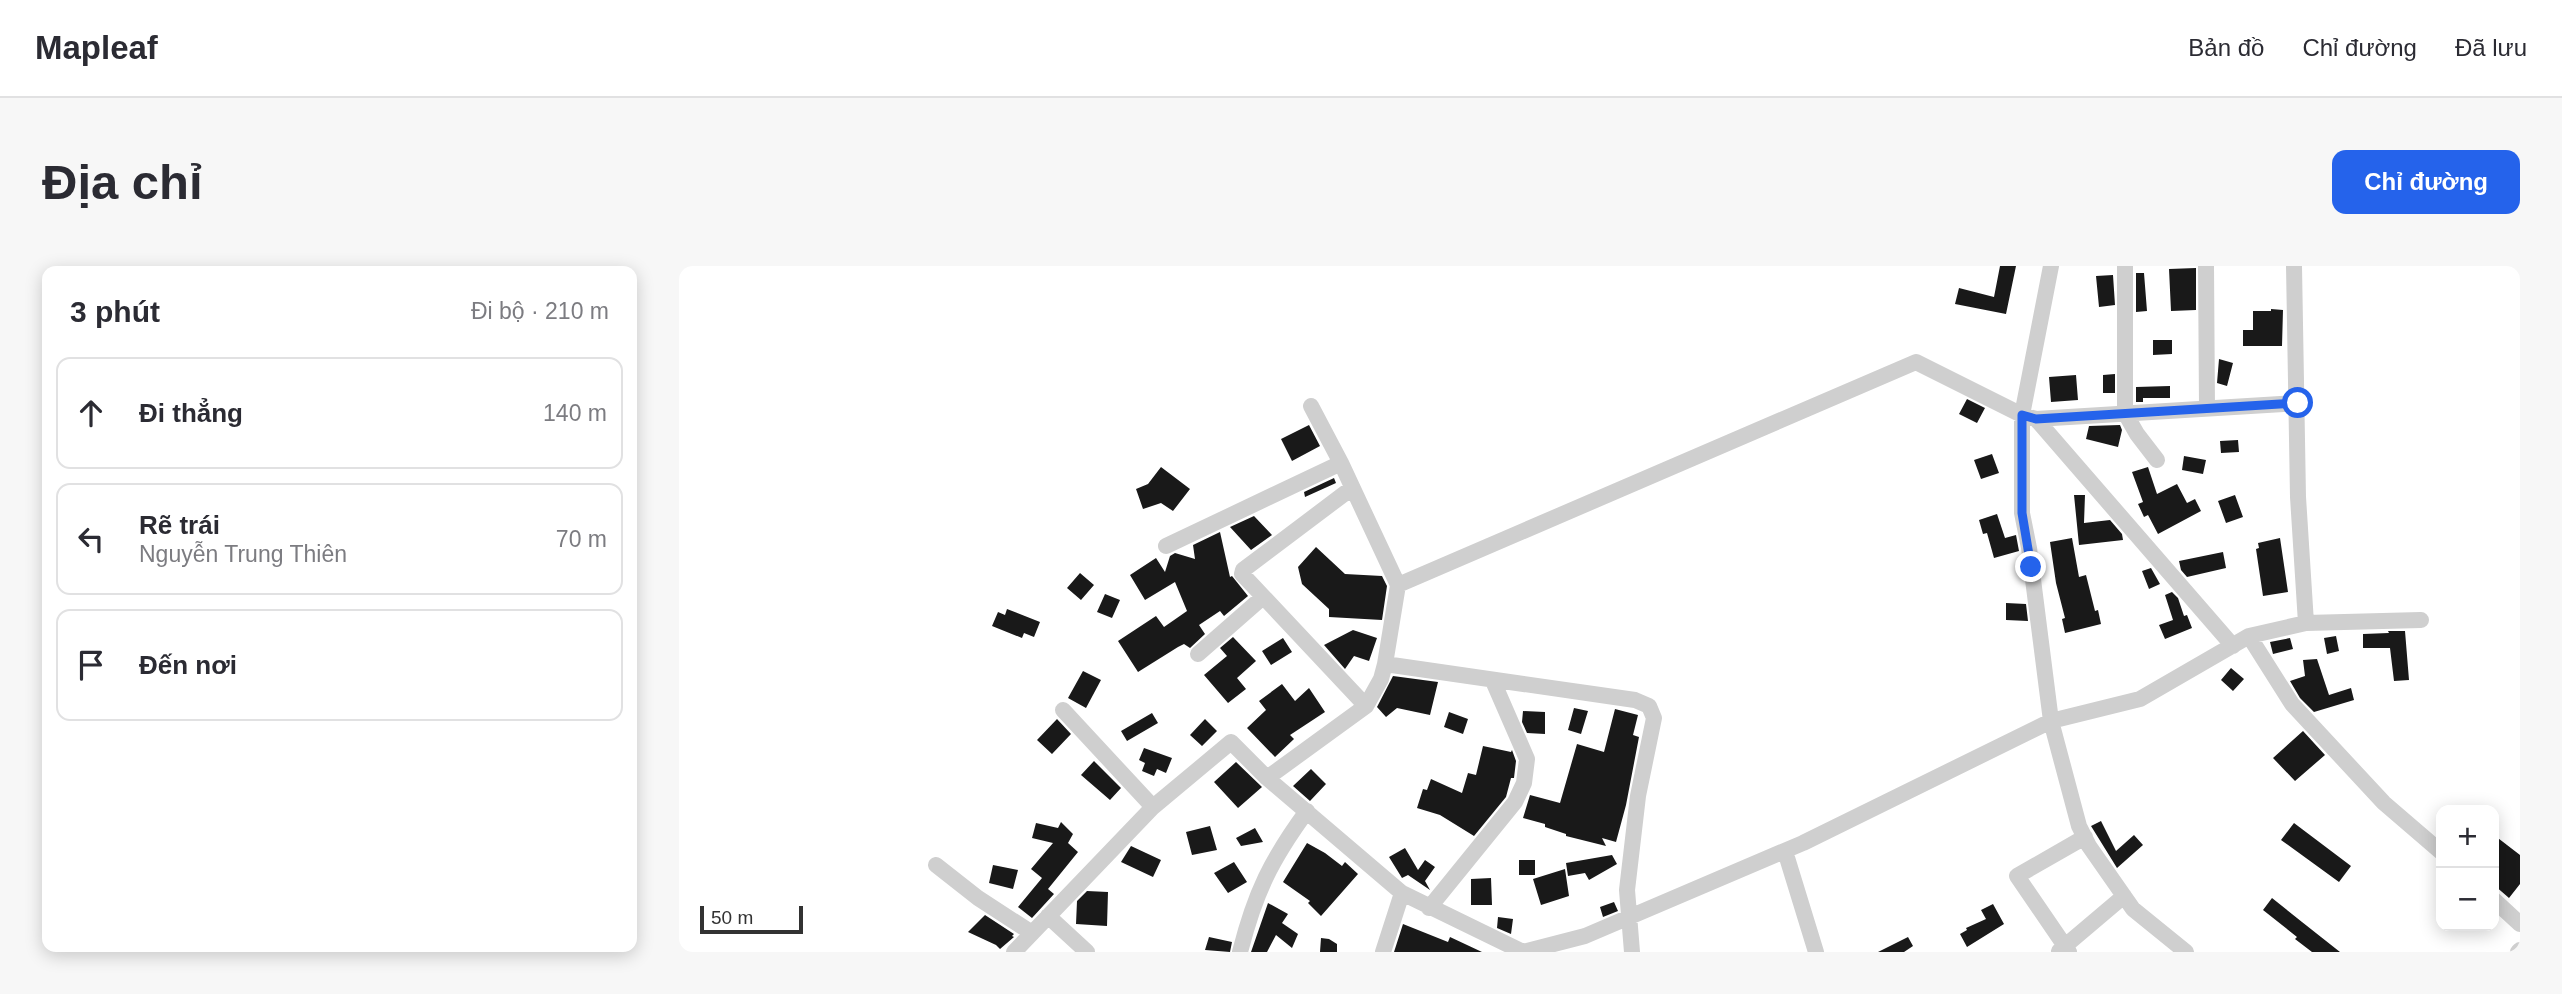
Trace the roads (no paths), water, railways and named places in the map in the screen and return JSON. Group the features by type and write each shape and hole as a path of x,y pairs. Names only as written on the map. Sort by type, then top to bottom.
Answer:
{"street":[{"path":"2051,266 2029,417 2022,513 2051,721 2079,826 2085,837 2133,909 2186,952"},
{"path":"2125,266 2125,413 2157,460"},
{"path":"2206,266 2207,407"},
{"path":"2294,266 2298,496 2306,623"},
{"path":"1398,585 1916,362 2029,417 2233,646"},
{"path":"2029,417 2298,403"},
{"path":"1267,778 1366,706 1381,678 1385,664 1398,585 1311,406"},
{"path":"1166,546 1341,463"},
{"path":"1352,488 1243,570 1243,577 1366,706"},
{"path":"1199,654 1263,597"},
{"path":"1014,952 1153,807 1231,742 1267,778 1402,893 1523,952 1585,936 1785,851 2051,721 2140,699 2249,636 2306,623 2421,620"},
{"path":"2249,636 2293,704 2384,803 2436,848"},
{"path":"1385,664 1635,700 1649,706 1654,718 1638,796 1627,890 1632,952"},
{"path":"1429,908 1507,813 1518,798 1524,783 1527,759 1493,681"},
{"path":"1063,710 1153,807"},
{"path":"1240,952 1255,900 1269,866 1280,846 1307,811"},
{"path":"2085,837 2017,876 2064,950 2124,896"},
{"path":"1785,851 1816,952"},
{"path":"936,865 978,898 1032,933"},
{"path":"1384,952 1402,893"},
{"path":"2499,905 2520,924"},
{"path":"1048,916 1087,952"}]}
